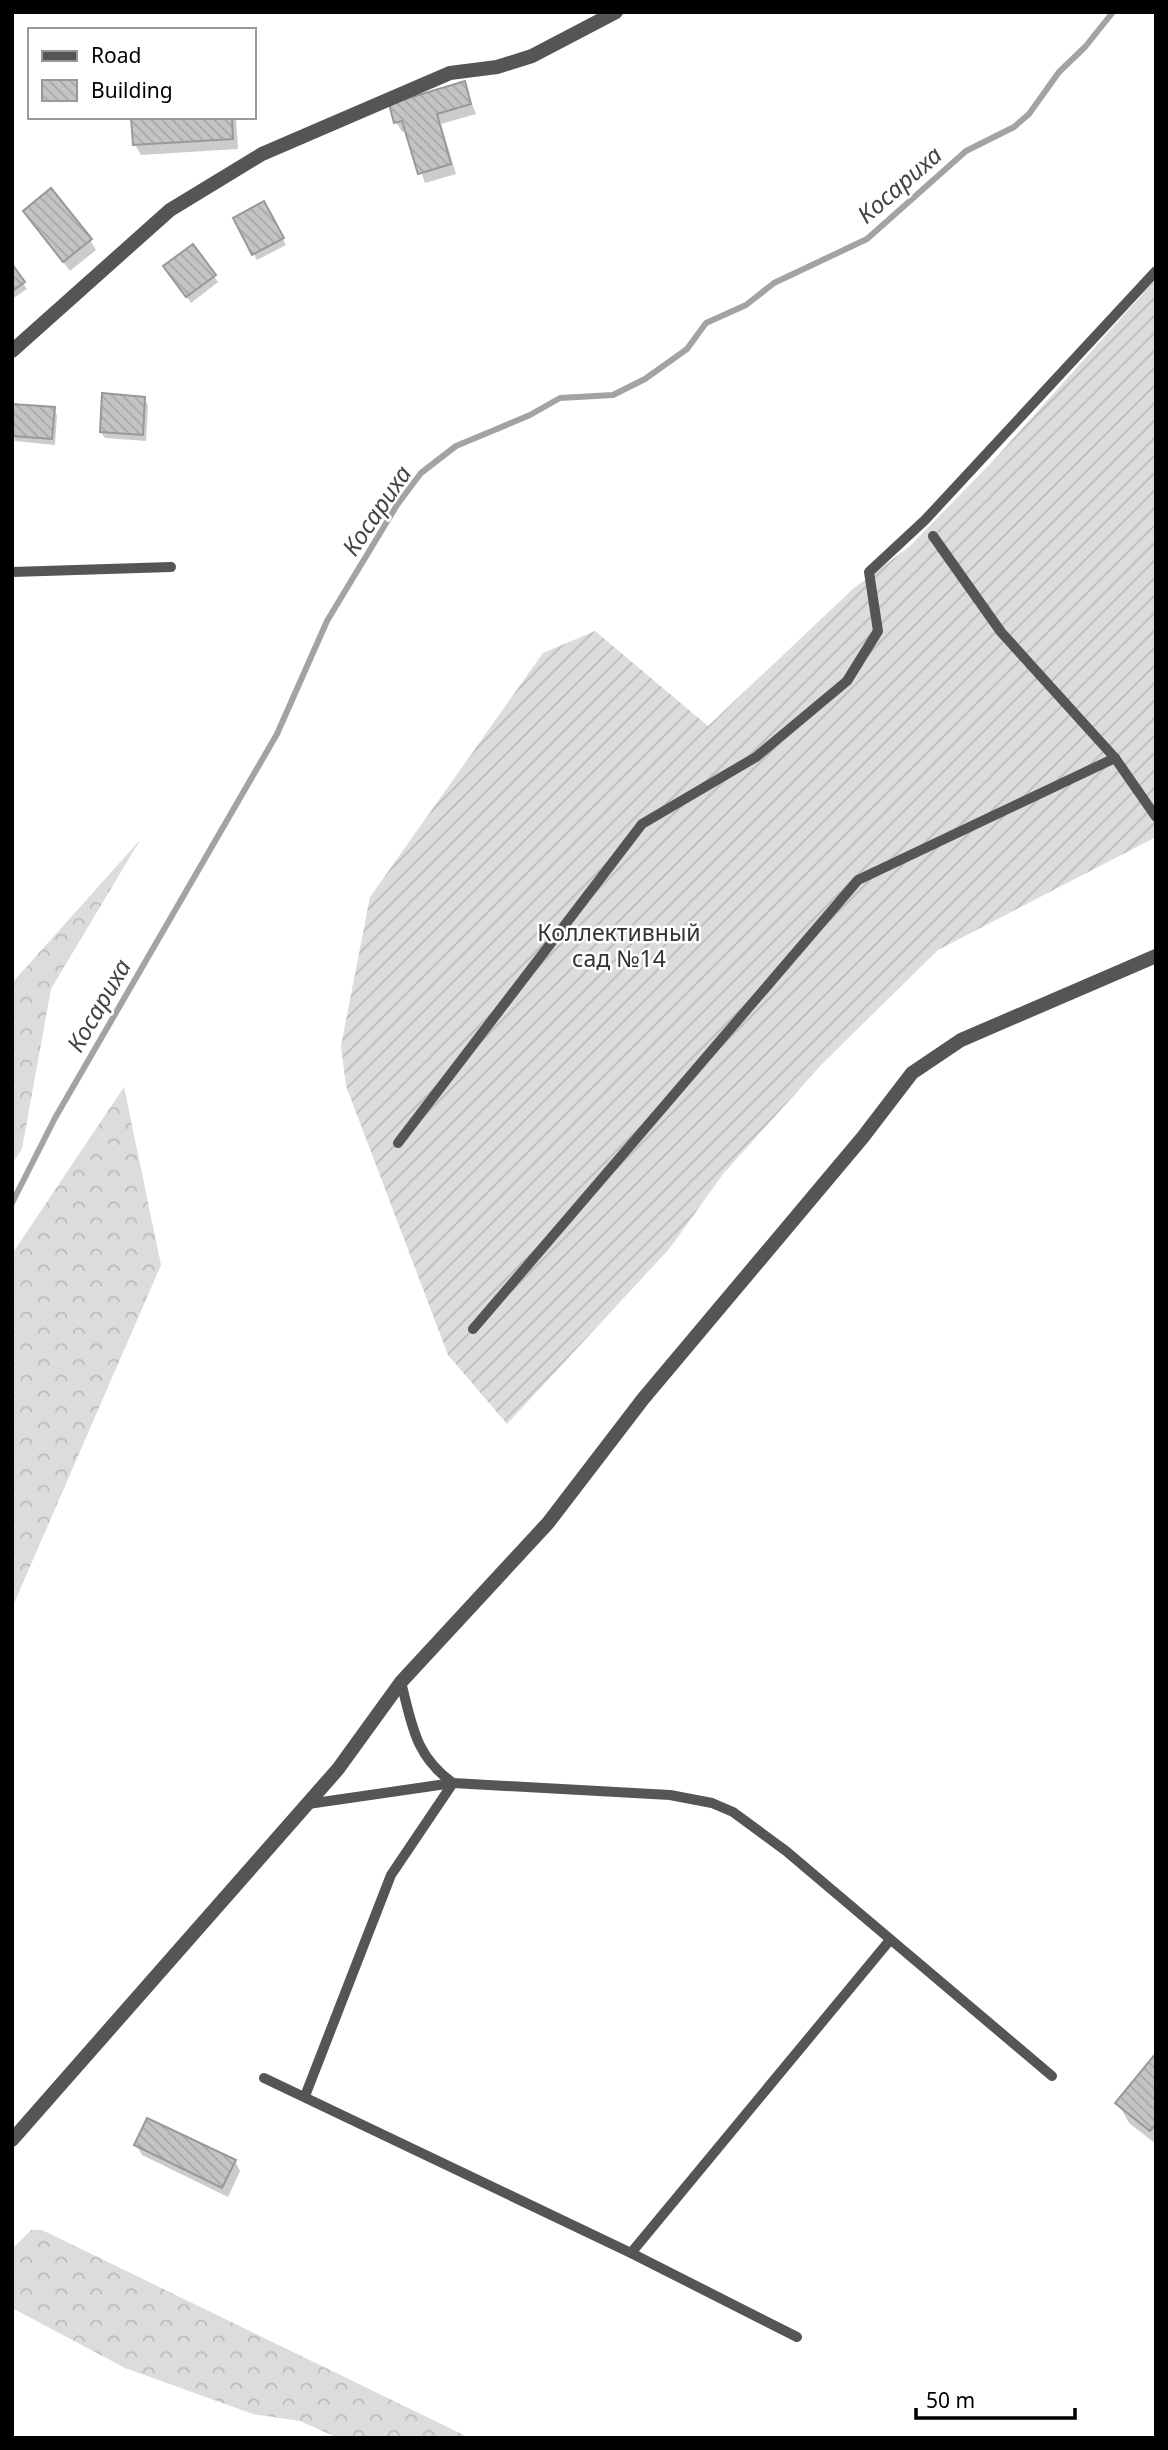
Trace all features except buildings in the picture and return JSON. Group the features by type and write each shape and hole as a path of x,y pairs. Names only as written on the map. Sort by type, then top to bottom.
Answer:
{"street":[{"path":"12,351 170,210 262,154 450,73 497,67 532,56 616,12"},
{"path":"12,2140 338,1769 401,1682 548,1523 643,1399 863,1137 912,1073 961,1040 1156,956"}],"lane":[{"path":"398,1143 642,824 756,757 847,681 878,631 869,572 925,520 1156,271"},
{"path":"933,536 1001,632 1115,758 1156,817"},
{"path":"12,572 171,566"},
{"path":"472,1329 858,880 1115,758"},
{"path":"401,1682 422,1752 434,1770 453,1783"},
{"path":"305,2096 391,1875 453,1783"},
{"path":"308,1804 453,1783 670,1795 712,1803 750,1823 1052,2076"},
{"path":"631,2253 890,1940"},
{"path":"264,2078 631,2253 797,2337"}],"green space":[{"name":"Коллективный сад №14","path":"1156,279 1156,837 938,950 823,1063 723,1174 670,1248 507,1424 448,1355 346,1086 341,1046 370,897 543,653 595,631 708,726 854,588 909,547 993,461"},
{"path":"140,840 51,989 22,1149 12,1164 12,983"},
{"path":"124,1087 161,1265 12,1608 12,1254"},
{"path":"31,2230 42,2230 470,2438 338,2438 300,2421 253,2414 125,2368 12,2308 12,2249"}],"waterway":[{"name":"Косариха","path":"12,1203 55,1118 277,734 327,621 397,505 421,473 456,446 530,415 560,398 613,395 645,379 687,349 706,323 746,305 774,283 867,239 966,151 1014,127 1029,114 1059,72 1085,47 1113,12"}]}
